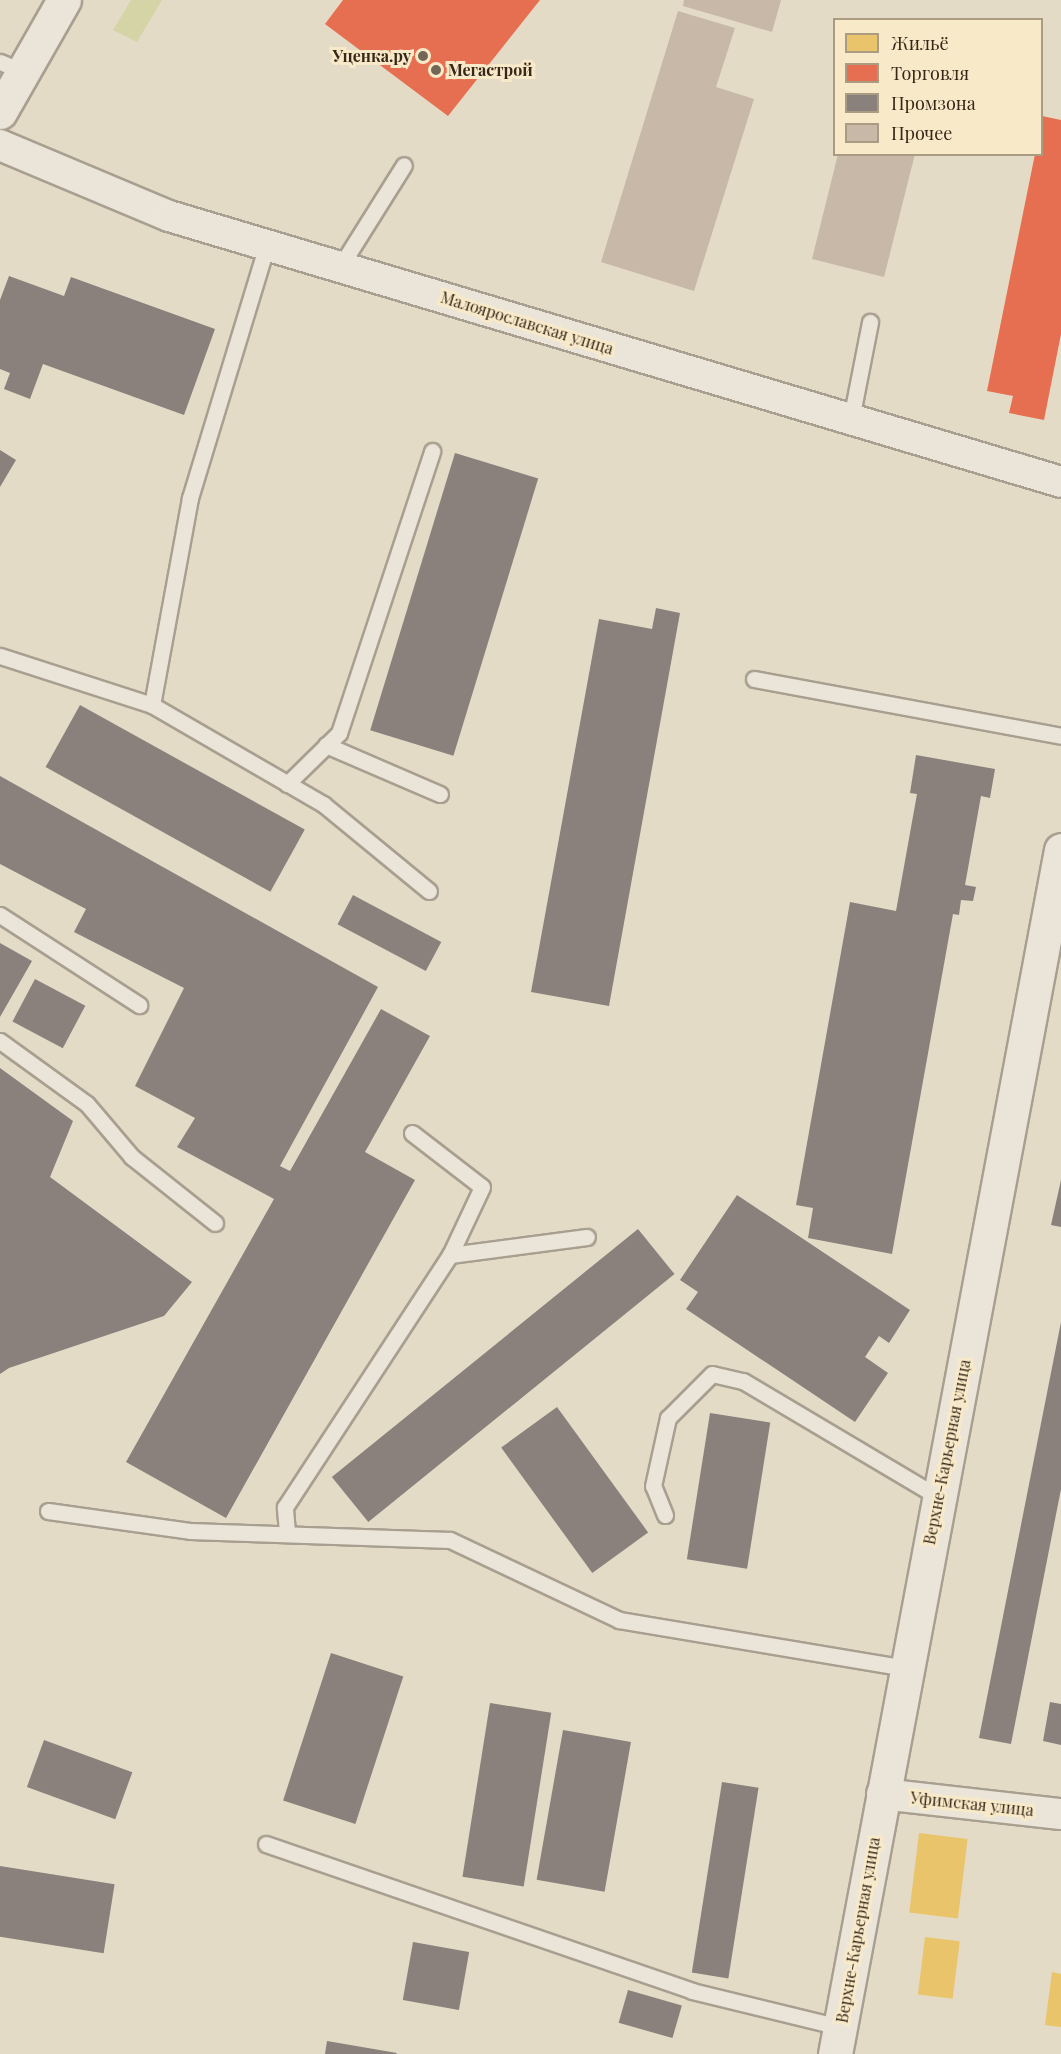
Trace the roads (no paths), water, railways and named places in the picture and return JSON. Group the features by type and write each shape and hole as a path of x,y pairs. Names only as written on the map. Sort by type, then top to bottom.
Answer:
{"street":[{"path":"0,112 12,67 64,0"},
{"name":"Малоярославская улица","path":"0,145 169,216 1061,482"},
{"name":"Верхне-Карьерная улица","path":"838,2041 882,1794 1061,850"},
{"name":"Уфимская улица","path":"882,1794 1061,1814"}],"lane":[{"path":"340,267 404,165"},
{"path":"152,705 190,498 267,245"},
{"path":"851,419 870,322"},
{"path":"287,784 339,733 432,451"},
{"path":"0,656 152,705 323,804 429,891"},
{"path":"754,679 1061,736"},
{"path":"326,746 440,794"},
{"path":"0,915 139,1005"},
{"path":"0,1041 87,1104 132,1157 215,1223"},
{"path":"287,1532 285,1506 450,1255 482,1187 412,1133"},
{"path":"450,1255 587,1237"},
{"path":"665,1515 653,1486 668,1418 711,1374 743,1381 938,1497"},
{"path":"48,1511 190,1531 287,1532 450,1540 619,1620 906,1668"},
{"path":"266,1844 838,2041"}],"place":[{"name":"Уценка.ру","path":"423,56"},
{"name":"Мегастрой","path":"436,70"}]}
